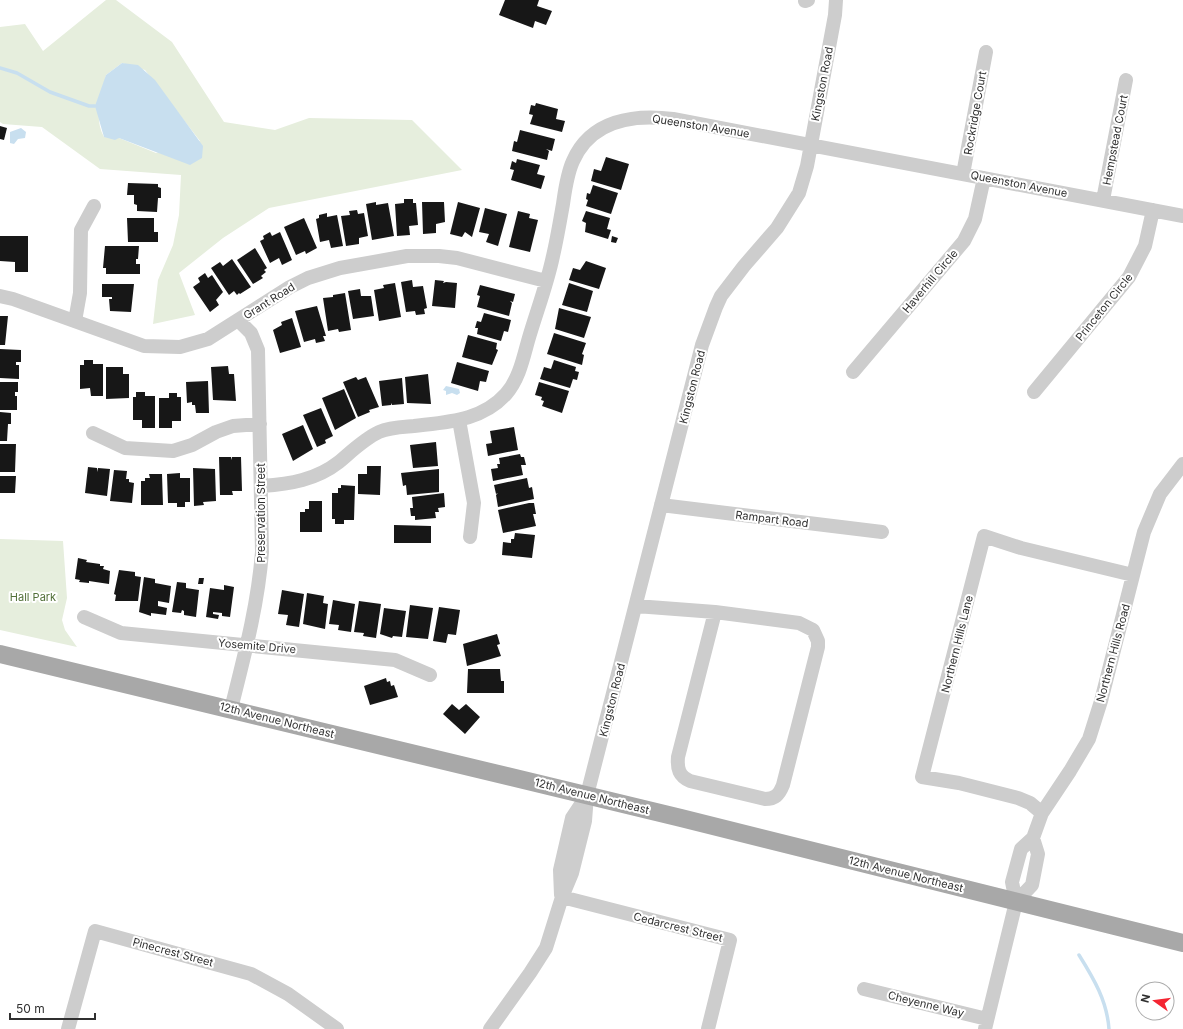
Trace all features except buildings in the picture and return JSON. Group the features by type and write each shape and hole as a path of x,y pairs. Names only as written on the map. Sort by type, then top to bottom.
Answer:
{"main road":[{"name":"12th Avenue Northeast","path":"0,654 587,795 1183,943"}],"street":[{"name":"Kingston Road","path":"490,1029 540,958 553,929 562,897 560,870 572,818 587,795 702,345 716,307 728,286 777,228 795,200 802,183 811,145 835,15 836,0"},
{"name":"Rockridge Court","path":"963,174 986,52"},
{"name":"Hempstead Court","path":"1103,200 1126,80"},
{"name":"Queenston Avenue","path":"262,486 290,484 320,473 338,463 364,441 380,431 396,427 470,418 485,411 507,393 515,382 546,281 573,159 589,138 600,129 631,117 658,117 1183,216"},
{"name":"Haverhill Circle","path":"853,372 968,235 975,219 984,178"},
{"path":"75,321 80,293 81,230 94,206"},
{"name":"Princeton Circle","path":"1034,392 1129,277 1145,246 1153,210"},
{"name":"Grant Road","path":"0,296 13,299 144,346 180,347 197,343 224,331 273,298 308,278 340,268 407,256 439,256 457,258 546,281"},
{"name":"Preservation Street","path":"231,709 260,579 262,552 262,486 258,350 251,333 239,320"},
{"path":"459,420 474,503 470,537"},
{"path":"93,433 125,448 173,451 192,445 216,432 233,426 260,424"},
{"name":"Northern Hills Road","path":"1016,902 1012,882 1021,849 1033,838 1042,814 1089,739 1101,701 1144,532 1154,506 1167,484 1183,464"},
{"name":"Rampart Road","path":"661,505 882,532"},
{"name":"Northern Hills Lane","path":"1042,814 1030,803 1018,798 958,783 922,777 984,536 1021,548 1133,575"},
{"path":"636,606 715,612 799,623 813,630 818,641 783,785 780,793 772,799 765,799 690,781 680,775 678,770 678,757 715,612"},
{"name":"Yosemite Drive","path":"84,617 121,633 395,660 430,675"},
{"path":"986,1024 1016,902 1032,886 1038,854 1033,838"},
{"name":"Cedarcrest Street","path":"562,897 730,940 708,1029"},
{"name":"Pinecrest Street","path":"68,1029 94,931 236,969 257,977 288,994 337,1029"},
{"name":"Cheyenne Way","path":"864,989 986,1024"}],"green space":[{"path":"106,0 116,0 172,42 224,122 275,130 309,118 412,120 462,170 269,208 223,238 179,273 195,315 153,324 158,280 173,245 179,215 181,175 100,169 42,127 3,124 0,122 0,27 25,24 43,51","holes":["122,63 145,70 200,141 156,153 119,138 104,137 99,122 99,106 106,75"]},
{"name":"Hall Park","path":"0,539 63,541 67,598 62,620 65,630 77,647 0,630"}],"water":[{"path":"122,63 138,65 155,80 203,146 202,158 190,165 119,138 115,140 104,137 95,106 106,75"},
{"path":"21,128 26,132 25,138 18,139 14,144 10,143 10,132"},
{"path":"446,386 459,389 460,393 457,395 452,393 446,395 446,391 443,390"}],"waterway":[{"path":"0,68 17,73 50,92 89,106 95,106"},
{"path":"1079,955 1099,990 1106,1009 1109,1029"}]}
